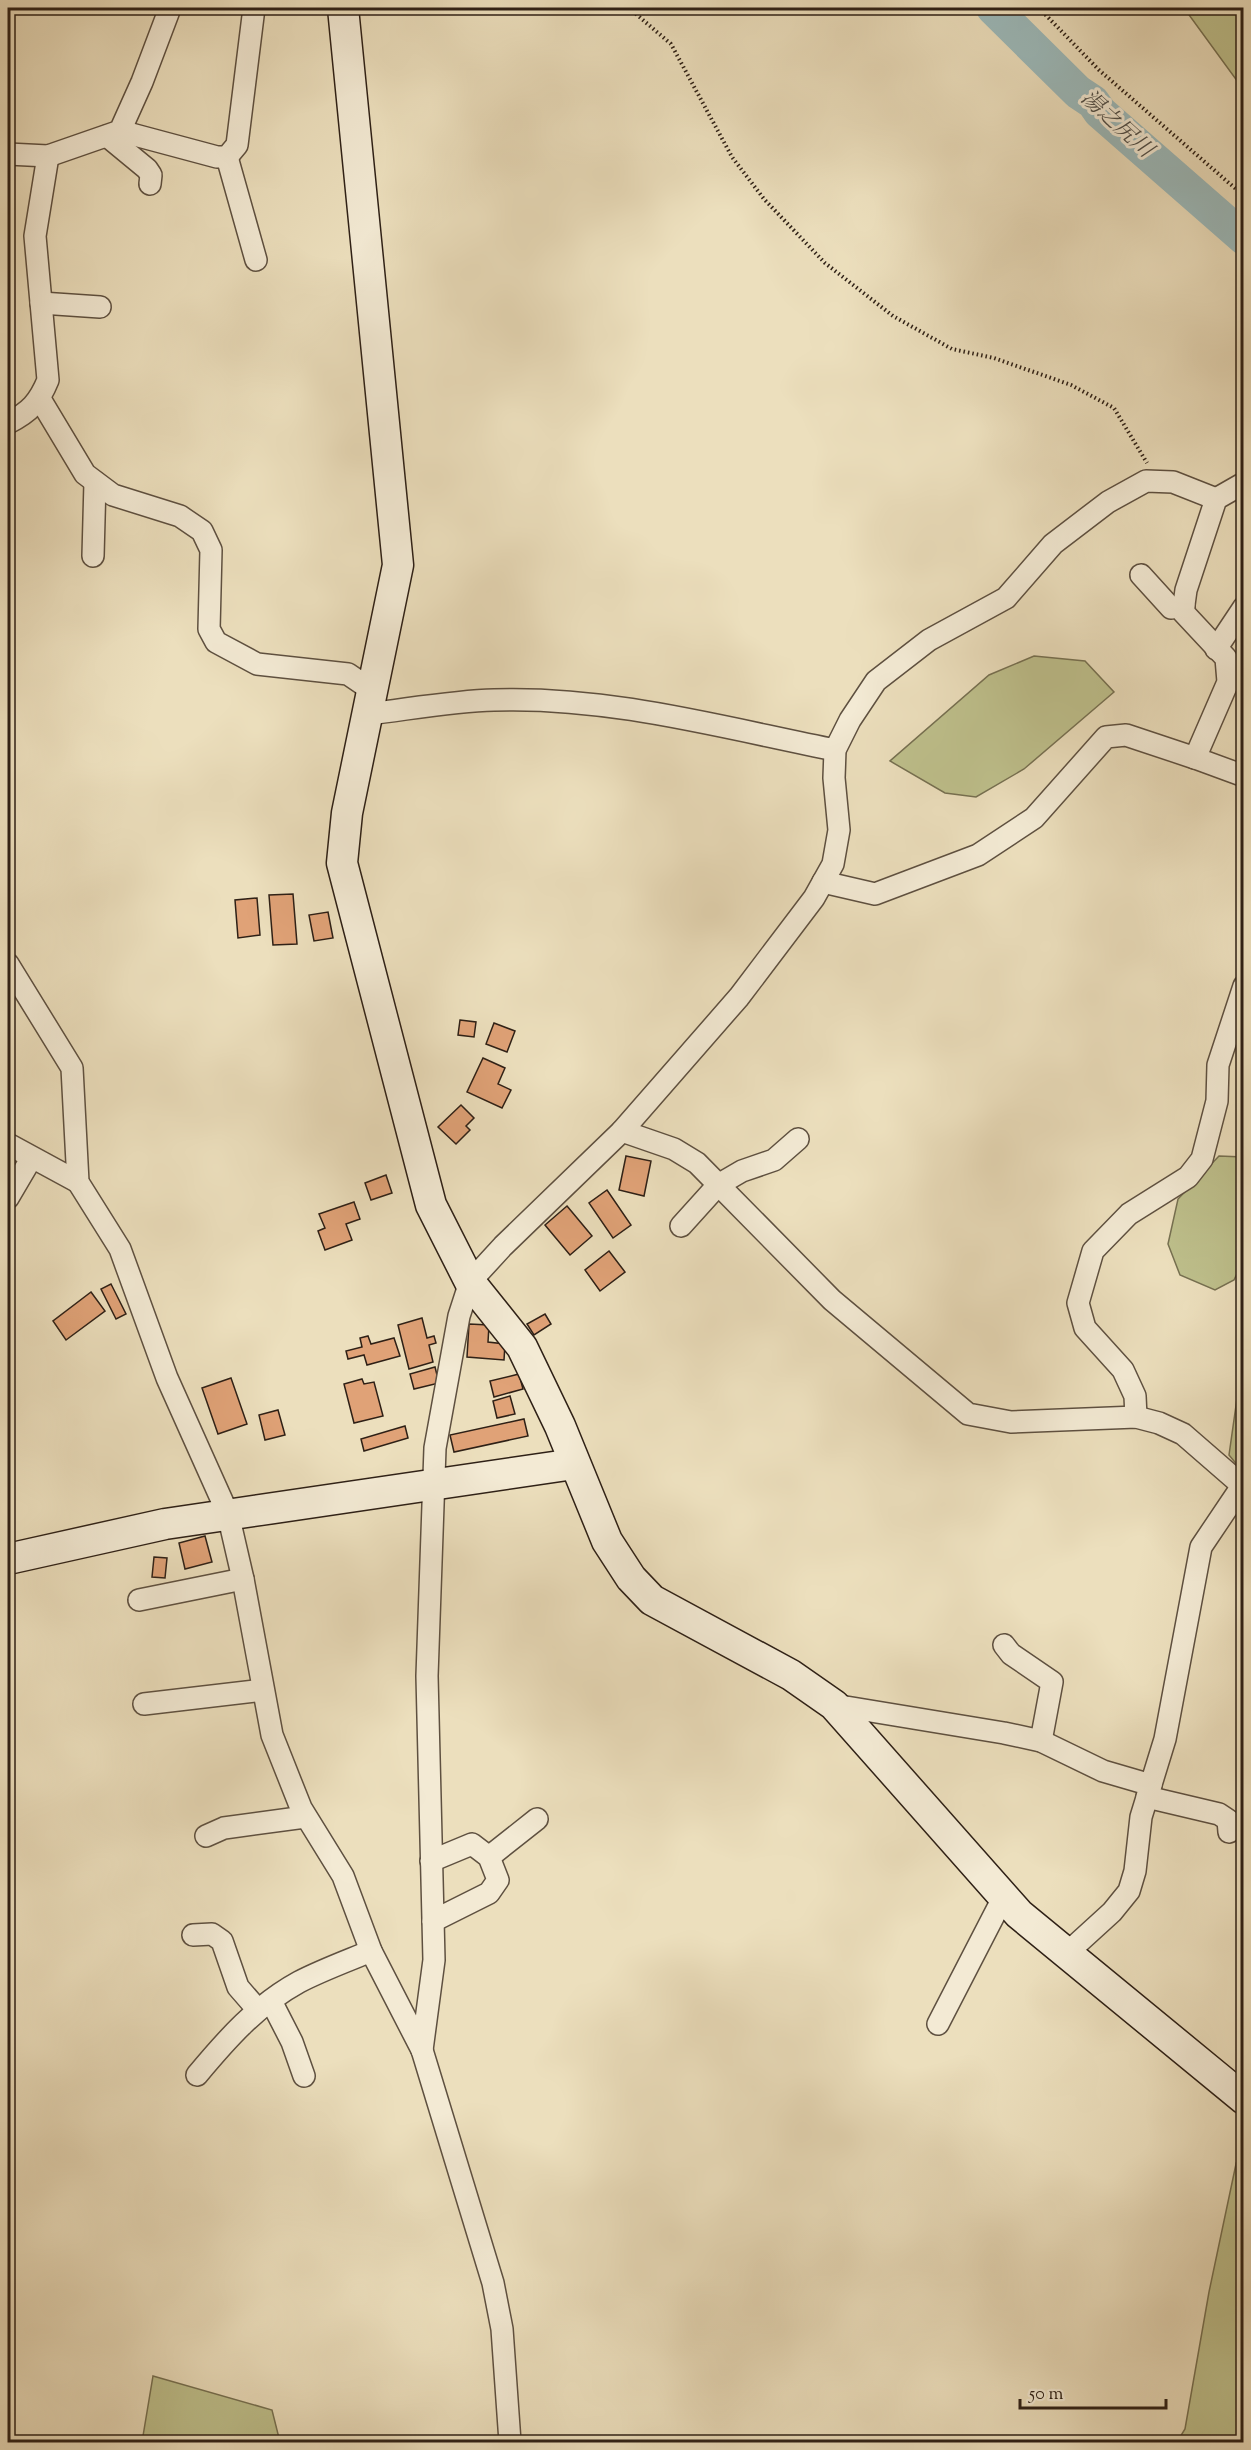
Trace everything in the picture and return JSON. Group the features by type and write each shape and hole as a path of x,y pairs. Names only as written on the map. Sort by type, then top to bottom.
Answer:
{"street":[{"path":"113,134 142,82 170,8"},
{"path":"227,157 237,145 254,8"},
{"path":"343,8 342,20 398,565 347,813 342,863 431,1205 470,1282 522,1347 560,1426 607,1541 631,1578 652,1600 791,1675 834,1705 1019,1914 1244,2099"},
{"path":"113,134 147,169 151,175 150,184"},
{"path":"8,154 48,156 113,134 227,157"},
{"path":"8,423 21,416 40,399 48,380 35,236 48,156"},
{"path":"227,157 256,260"},
{"path":"41,303 100,308"},
{"path":"40,399 85,474 113,495 180,516 202,531 211,550 208,629 216,642 257,664 348,674 370,702"},
{"path":"422,2050 434,1960 427,1676 435,1448 459,1316 470,1282 502,1246 622,1131 739,997 823,882 833,864 839,830 834,778 835,750 850,720 876,681 929,640 968,621 1006,598 1053,544 1108,502 1146,481 1173,482 1216,499"},
{"path":"93,556 95,482"},
{"path":"1194,758 1228,682 1226,658 1183,612 1186,590 1216,499 1244,483"},
{"path":"1141,575 1171,608 1184,606"},
{"path":"1216,648 1244,607"},
{"path":"370,702 545,701 624,709 835,750"},
{"path":"823,882 875,894 978,855 1034,818 1106,737 1126,735 1244,776"},
{"path":"8,964 72,1068 78,1182 120,1249 167,1378 228,1514 243,1579 272,1735 305,1817 343,1876 371,1951 422,2050 493,2283 502,2329 510,2442"},
{"path":"1136,1418 1135,1396 1123,1370 1085,1328 1078,1303 1094,1251 1129,1214 1188,1177 1202,1159 1217,1101 1218,1065 1244,986"},
{"path":"622,1131 674,1149 697,1163 832,1300 968,1414 1011,1422 1136,1418 1159,1424 1183,1434 1243,1486 1202,1547 1165,1739 1141,1817 1135,1871 1129,1891 1112,1912 1067,1953"},
{"path":"681,1226 718,1185 742,1171 774,1160 798,1139"},
{"path":"8,1144 22,1161 78,1182"},
{"path":"8,1198 22,1161"},
{"path":"8,1559 165,1524 574,1464"},
{"path":"139,1600 243,1579"},
{"path":"1005,1645 1011,1654 1052,1682 1041,1741"},
{"path":"144,1704 263,1690"},
{"path":"834,1705 1041,1741 1149,1791 1219,1814 1228,1820 1229,1832"},
{"path":"206,1836 224,1828 305,1817"},
{"path":"489,1857 537,1819"},
{"path":"431,1861 472,1844 489,1857 498,1880 489,1893 433,1921"},
{"path":"938,2024 1004,1896"},
{"path":"193,1935 212,1934 222,1941 238,1987 265,2005 292,2042 304,2076"},
{"path":"197,2075 228,2037 265,2005 299,1983 371,1951"}],"path":[{"path":"526,8 536,8"},
{"path":"629,8 670,44 732,156 764,199 825,263 893,316 952,349 994,358 1071,385 1114,408 1158,482"},
{"path":"1039,8 1099,70 1244,196"}],"green space":[{"path":"1184,8 1243,8 1243,89"},
{"path":"1034,656 1085,661 1114,692 1024,769 976,797 945,793 890,761 989,675"},
{"path":"1219,1156 1243,1157 1243,1261 1234,1280 1215,1290 1180,1275 1168,1244 1178,1199"},
{"path":"1243,1356 1244,1472 1229,1455"},
{"path":"1236,2164 1244,2179 1243,2442 1177,2442 1185,2429 1209,2292"},
{"path":"153,2376 272,2410 280,2442 142,2442"}],"building":[{"path":"293,894 297,944 273,945 269,895"},
{"path":"257,898 260,935 238,938 235,900"},
{"path":"328,912 333,938 314,941 309,915"},
{"path":"460,1020 476,1022 474,1037 458,1035"},
{"path":"494,1023 515,1031 507,1052 486,1044"},
{"path":"483,1058 505,1068 498,1084 511,1090 502,1108 467,1092"},
{"path":"461,1105 474,1118 466,1126 470,1130 456,1144 438,1127"},
{"path":"626,1156 651,1161 644,1196 619,1190"},
{"path":"386,1175 392,1193 371,1200 365,1183"},
{"path":"607,1190 631,1225 613,1238 589,1203"},
{"path":"354,1202 360,1219 346,1224 352,1240 325,1250 318,1231 325,1228 319,1214"},
{"path":"567,1206 592,1236 570,1255 545,1225"},
{"path":"609,1251 625,1272 600,1291 585,1270"},
{"path":"111,1284 126,1314 116,1319 101,1289"},
{"path":"91,1292 105,1311 66,1340 53,1321"},
{"path":"545,1314 551,1324 534,1335 527,1324"},
{"path":"422,1318 427,1338 434,1336 436,1343 429,1345 433,1362 409,1369 398,1325"},
{"path":"469,1324 489,1325 488,1342 505,1344 504,1360 467,1357"},
{"path":"368,1336 371,1344 394,1338 400,1356 367,1365 364,1355 348,1359 346,1351 362,1347 360,1338"},
{"path":"435,1367 439,1383 414,1389 410,1374"},
{"path":"519,1374 523,1389 494,1397 490,1381"},
{"path":"231,1378 247,1424 218,1434 202,1388"},
{"path":"362,1379 364,1384 374,1382 383,1416 354,1423 344,1384"},
{"path":"510,1396 515,1414 497,1418 493,1401"},
{"path":"278,1410 285,1435 265,1440 259,1415"},
{"path":"524,1419 528,1436 454,1452 450,1435"},
{"path":"405,1426 408,1438 364,1451 361,1439"},
{"path":"205,1536 212,1562 185,1569 179,1543"},
{"path":"154,1557 167,1558 165,1578 152,1577"}],"waterway":[{"name":"湯之尻川","path":"993,8 1078,92 1093,102 1100,112 1244,238"}]}
